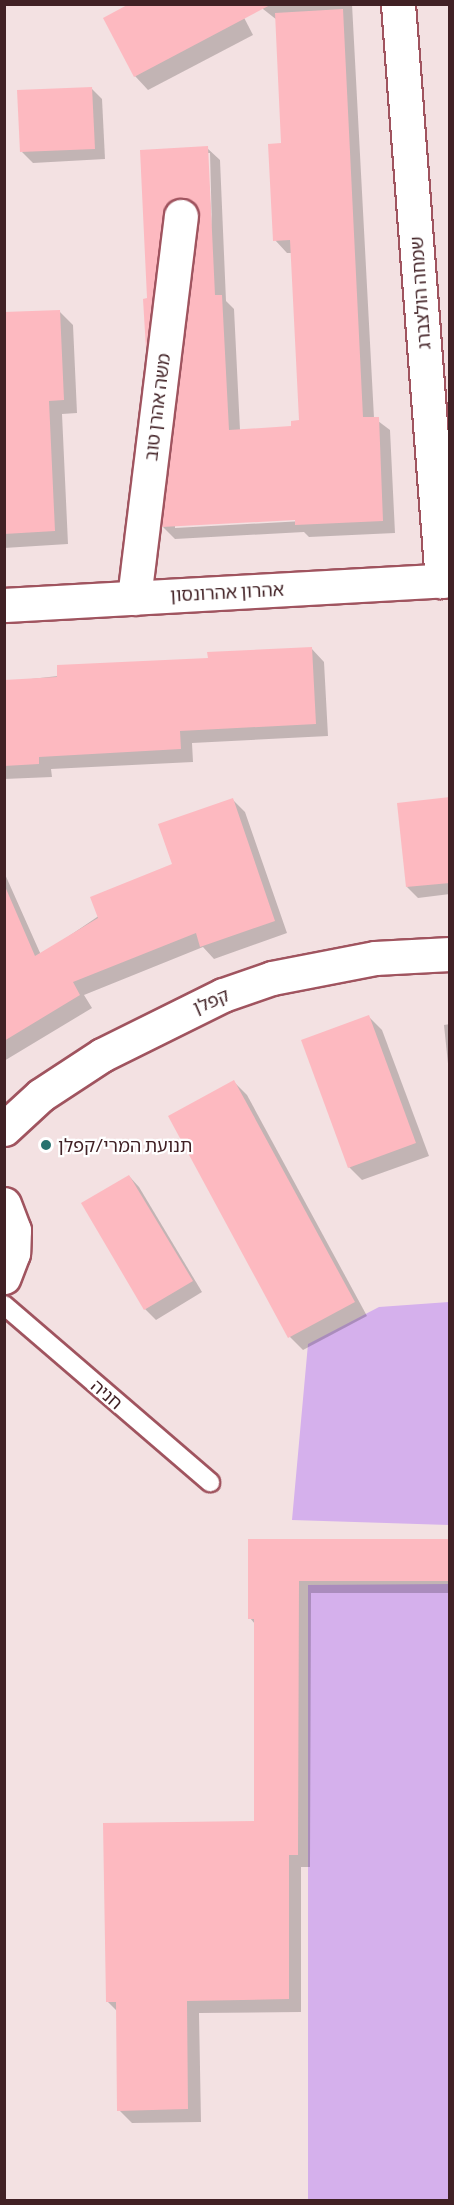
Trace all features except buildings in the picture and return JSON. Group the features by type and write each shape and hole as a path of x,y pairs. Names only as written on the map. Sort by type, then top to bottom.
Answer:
{"street":[{"name":"שמחה הולצברג","path":"398,4 446,580"},
{"name":"משה אהרן טוב","path":"134,598 181,216"},
{"name":"אהרון אהרונסון","path":"4,605 446,580"},
{"name":"קפלן","path":"4,1129 41,1095 102,1055 223,995 272,978 375,958 450,954"},
{"path":"4,1204 14,1230 13,1253 4,1277"}],"lane":[{"name":"חניה","path":"4,1305 210,1482"}],"shaded area":[{"path":"449,1302 449,1525 292,1520 308,1344 379,1307"},
{"path":"449,1584 449,2200 308,2200 308,1585"}],"place":[{"name":"תנועת המרי/קפלן","path":"46,1145"}]}
